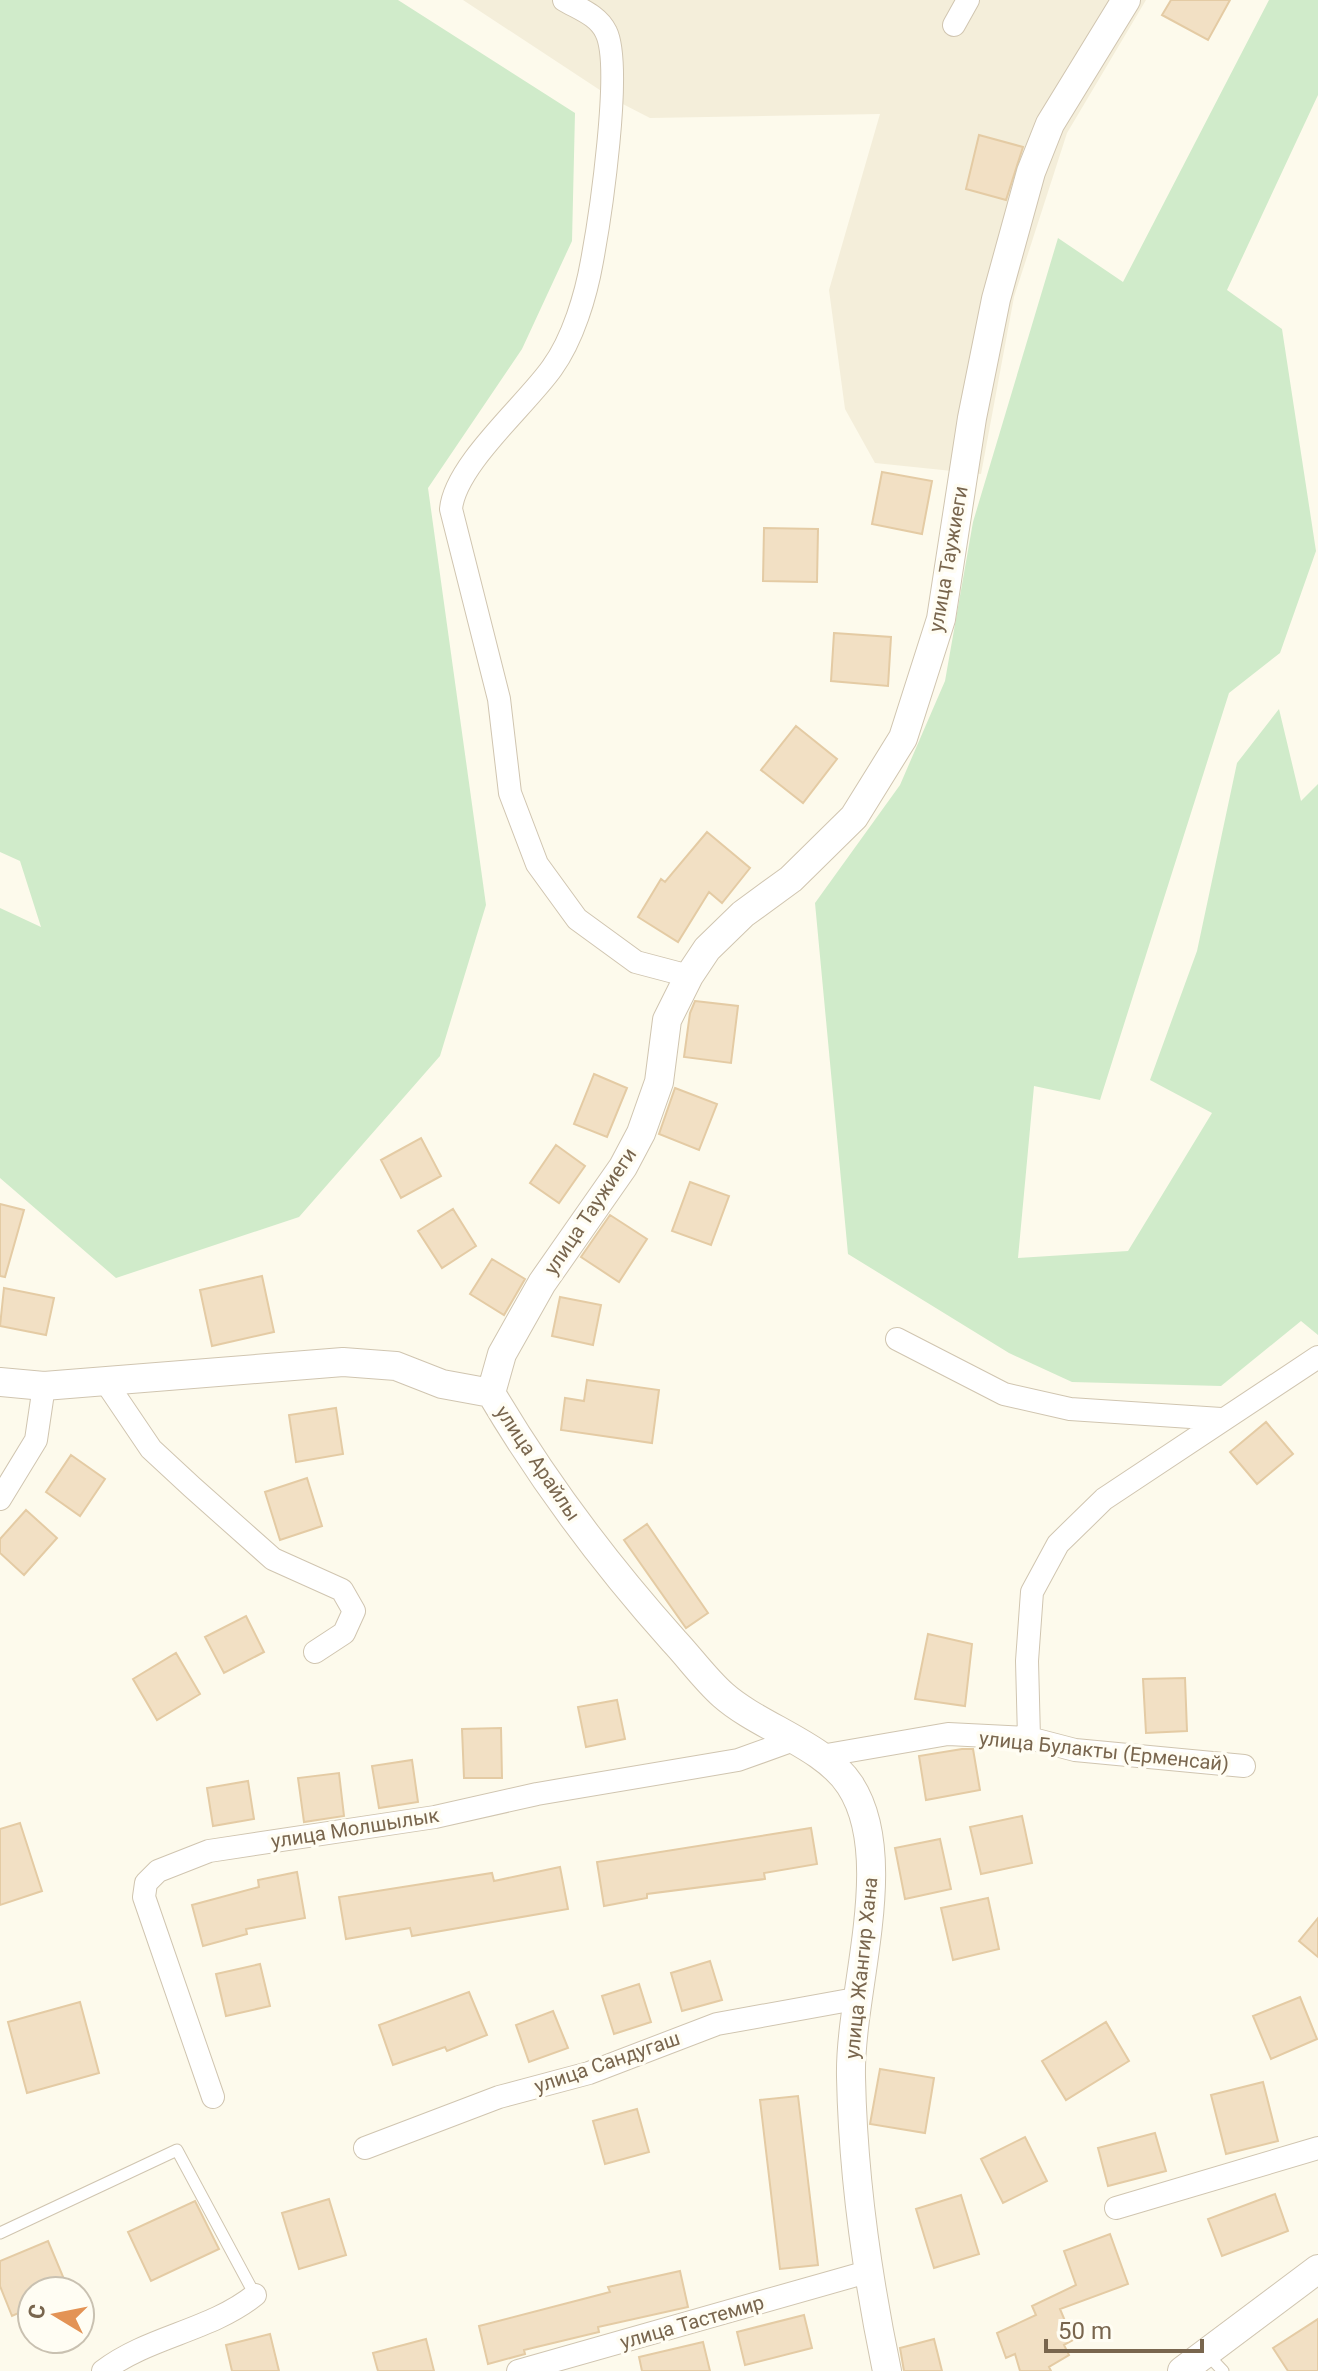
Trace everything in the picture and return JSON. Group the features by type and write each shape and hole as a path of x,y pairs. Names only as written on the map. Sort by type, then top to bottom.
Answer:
{"street":[{"path":"564,0 595,18 605,30 613,60 608,136 592,263 573,326 553,367 469,469 452,497 451,509 499,699 510,793 537,864 577,919 636,962 689,976"},
{"path":"954,25 968,0"},
{"name":"улица Таужиеги","path":"491,1393 502,1354 542,1283 623,1167 641,1133 659,1082 667,1020 689,976 707,949 725,931 791,879 854,817 903,738 941,619 975,404 996,299 1031,172 1050,124 1126,0"},
{"path":"897,1339 1004,1394 1070,1409 1221,1419"},
{"path":"1029,1738 1027,1661 1032,1592 1058,1544 1104,1499 1318,1357"},
{"name":"улица Арайлы","path":"0,1382 44,1386 343,1362 396,1366 442,1384 491,1393 513,1431 621,1581 723,1695 791,1741"},
{"path":"105,1381 151,1449 218,1511 273,1559 342,1590 354,1611 344,1633 315,1652"},
{"path":"0,1499 13,1483 36,1440 44,1386"},
{"name":"улица Булакты (Ерменсай)","path":"821,1756 948,1734 1029,1738 1075,1750 1244,1766"},
{"name":"улица Жангир Хана","path":"791,1741 821,1756 850,1784 864,1816 870,1846 868,1908 855,1999 851,2077 867,2272 887,2371"},
{"name":"улица Молшылык","path":"213,2097 144,1897 146,1883 158,1871 209,1851 435,1817 537,1794 738,1760 791,1741"},
{"name":"улица Сандугаш","path":"365,2148 499,2097 589,2073 717,2024 855,1999"},
{"path":"1116,2208 1318,2148"},
{"path":"1182,2371 1214,2362 1318,2269"},
{"name":"улица Тастемир","path":"518,2371 867,2272"},
{"path":"103,2371 126,2354 233,2312 255,2295"}],"lane":[{"path":"0,2233 177,2150 255,2295"}],"shaded area":[{"path":"463,0 1146,0 1067,133 1014,297 981,474 875,463 845,409 829,290 880,114 650,118 615,100"}],"green space":[{"path":"0,0 398,0 575,113 572,241 522,349 428,488 486,905 440,1056 299,1217 116,1278 0,1178 0,908 41,927 20,861 0,852"},
{"path":"1269,0 1318,0 1318,95 1227,290 1282,329 1316,551 1280,653 1229,693 1100,1100 1034,1086 1018,1258 1128,1251 1212,1113 1150,1080 1197,951 1237,763 1279,709 1301,801 1318,784 1318,1335 1301,1321 1221,1386 1072,1382 1009,1353 848,1254 815,903 900,785 945,681 973,522 1058,238 1123,282"}],"building":[{"path":"1171,0 1230,0 1208,40 1162,15"},
{"path":"979,135 1023,147 1006,200 966,189"},
{"path":"882,472 932,481 922,534 872,524"},
{"path":"764,528 818,529 817,582 763,581"},
{"path":"834,633 891,637 888,686 831,681"},
{"path":"796,726 837,759 803,803 761,770"},
{"path":"707,832 750,868 722,903 709,892 678,942 638,917 661,879 665,882"},
{"path":"695,1001 738,1006 731,1063 684,1057 690,1013"},
{"path":"594,1074 627,1088 607,1137 574,1124"},
{"path":"675,1088 717,1104 699,1150 659,1134"},
{"path":"421,1138 441,1176 401,1198 381,1160"},
{"path":"556,1145 585,1166 559,1203 530,1183"},
{"path":"690,1182 729,1196 711,1245 672,1231"},
{"path":"0,1204 24,1210 5,1277 0,1276"},
{"path":"453,1209 476,1246 442,1268 418,1231"},
{"path":"610,1215 647,1239 619,1282 581,1257"},
{"path":"492,1259 525,1279 504,1315 470,1294"},
{"path":"262,1276 274,1332 212,1346 200,1290"},
{"path":"4,1288 54,1298 46,1335 0,1326"},
{"path":"560,1297 601,1305 593,1345 552,1336"},
{"path":"587,1380 659,1390 652,1443 561,1430 565,1398 584,1401"},
{"path":"336,1408 343,1454 296,1462 289,1415"},
{"path":"1266,1422 1293,1454 1257,1484 1230,1452"},
{"path":"71,1455 105,1479 80,1516 46,1492"},
{"path":"307,1478 322,1526 280,1540 265,1492"},
{"path":"26,1510 57,1538 24,1575 0,1553 0,1539"},
{"path":"647,1524 708,1613 686,1628 624,1540"},
{"path":"246,1616 264,1652 224,1673 205,1637"},
{"path":"928,1634 972,1644 965,1706 915,1699"},
{"path":"176,1653 200,1694 157,1720 133,1679"},
{"path":"1185,1678 1187,1731 1146,1733 1143,1679"},
{"path":"617,1700 625,1739 586,1747 578,1707"},
{"path":"501,1728 502,1778 464,1778 462,1729"},
{"path":"973,1749 980,1790 926,1800 919,1756"},
{"path":"412,1760 418,1802 379,1808 372,1766"},
{"path":"339,1773 344,1816 304,1822 298,1778"},
{"path":"248,1781 254,1819 213,1826 207,1788"},
{"path":"1022,1816 1032,1863 981,1874 970,1827"},
{"path":"20,1823 42,1891 0,1905 0,1829"},
{"path":"811,1828 817,1864 764,1873 765,1879 647,1894 647,1898 604,1906 597,1862"},
{"path":"940,1839 951,1889 905,1899 895,1848"},
{"path":"560,1867 568,1909 412,1936 410,1928 346,1939 339,1897 492,1873 494,1881"},
{"path":"297,1872 305,1918 246,1929 247,1934 203,1946 192,1905 259,1887 258,1880"},
{"path":"988,1898 999,1949 953,1960 941,1908"},
{"path":"1318,1918 1318,1957 1299,1941"},
{"path":"710,1961 722,2000 682,2011 671,1973"},
{"path":"260,1964 270,2006 226,2016 216,1974"},
{"path":"639,1984 651,2022 614,2034 602,1996"},
{"path":"469,1992 487,2035 447,2051 445,2047 393,2065 379,2025"},
{"path":"1300,1997 1317,2039 1271,2059 1253,2016"},
{"path":"80,2002 99,2073 27,2093 8,2022"},
{"path":"553,2011 568,2048 529,2062 516,2025"},
{"path":"1106,2022 1129,2061 1066,2100 1042,2061"},
{"path":"880,2069 934,2078 925,2133 870,2124"},
{"path":"1263,2082 1278,2141 1226,2154 1211,2095"},
{"path":"798,2096 818,2265 780,2269 760,2100"},
{"path":"637,2109 649,2152 605,2164 593,2121"},
{"path":"1155,2133 1166,2171 1108,2186 1098,2148"},
{"path":"1025,2137 1047,2181 1003,2203 981,2159"},
{"path":"1275,2194 1288,2231 1222,2256 1208,2219"},
{"path":"961,2195 979,2254 934,2268 916,2209"},
{"path":"329,2199 346,2255 299,2269 282,2213"},
{"path":"195,2201 219,2249 151,2281 128,2232"},
{"path":"1110,2234 1128,2284 1060,2309 1073,2340 1064,2345 1069,2355 1049,2367 1051,2371 1020,2371 1015,2354 1006,2358 997,2333 1036,2315 1032,2306 1076,2285 1064,2251"},
{"path":"48,2241 62,2275 16,2275 16,2314 12,2316 0,2286 0,2261"},
{"path":"680,2271 688,2307 598,2327 599,2332 524,2350 525,2354 488,2364 479,2326 610,2292 608,2287"},
{"path":"804,2315 812,2348 745,2365 737,2332"},
{"path":"1318,2319 1318,2371 1288,2371 1273,2348"},
{"path":"270,2334 279,2371 232,2371 226,2345"},
{"path":"426,2339 434,2371 378,2371 373,2353"},
{"path":"934,2339 942,2371 904,2371 900,2348"},
{"path":"703,2342 710,2371 642,2371 639,2357"}]}
